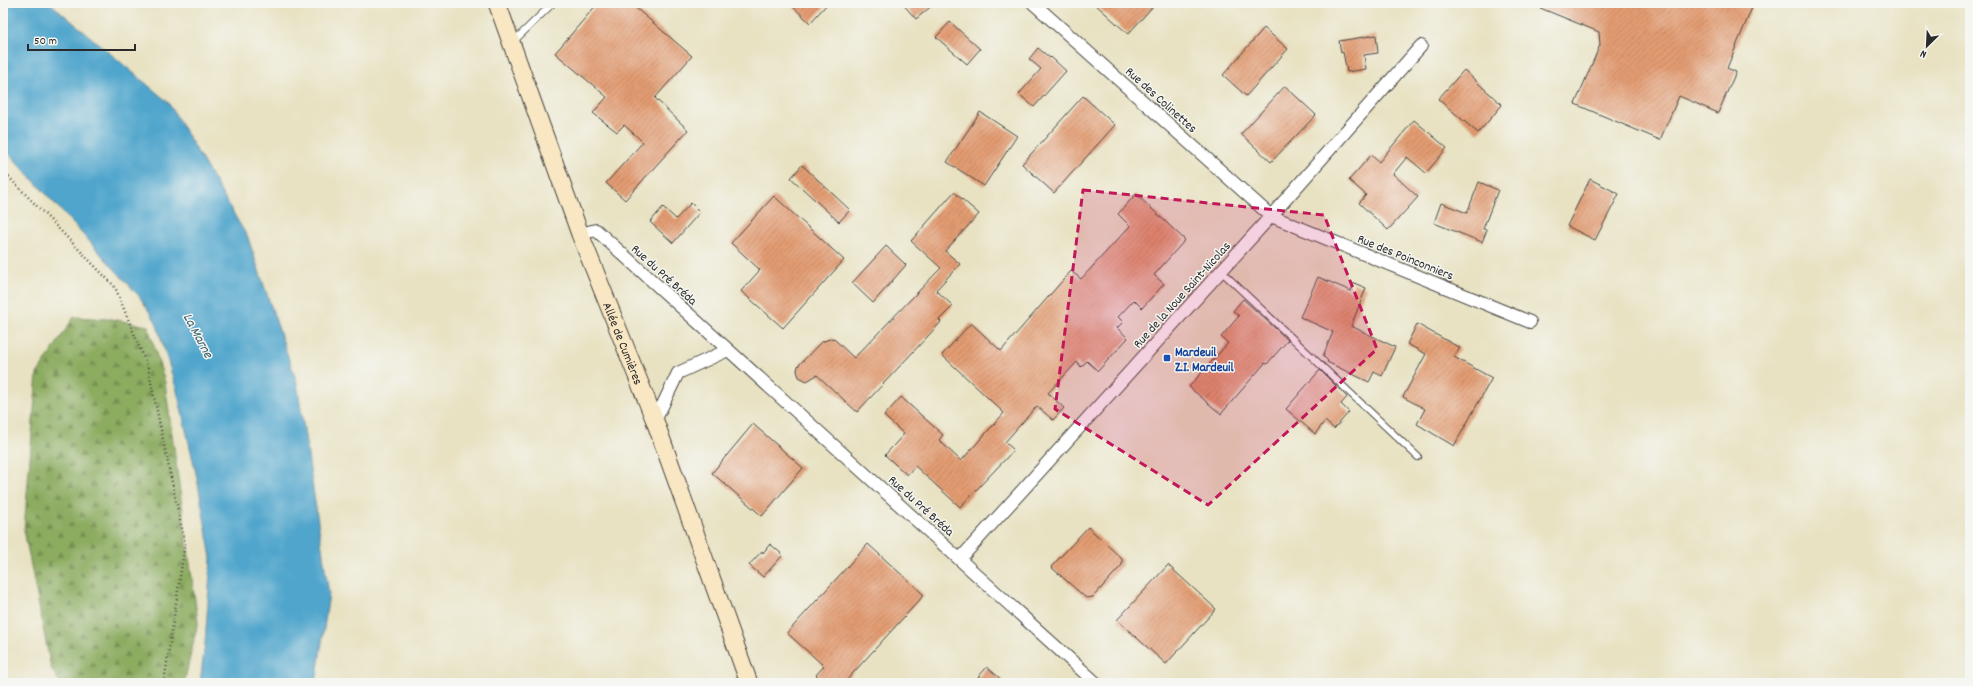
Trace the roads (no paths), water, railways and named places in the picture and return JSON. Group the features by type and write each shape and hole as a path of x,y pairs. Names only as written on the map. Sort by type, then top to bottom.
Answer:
{"main road":[{"name":"Allée de Cumières","path":"497,3 580,234 655,421 749,683"}],"street":[{"name":"Rue des Colinettes","path":"1033,3 1271,216"},
{"name":"Rue de la Noue Saint-Nicolas","path":"960,559 1271,216 1421,46"},
{"name":"Rue des Poinconniers","path":"1271,216 1530,322"},
{"name":"Rue du Pré Bréda","path":"580,234 596,230 1096,683"},
{"path":"655,421 678,373 728,350"}],"lane":[{"path":"512,43 553,3"},
{"path":"1221,271 1418,457"}],"water":[{"name":"La Marne","path":"3,3 50,3 168,102 248,238 297,383 329,594 316,683 200,683 205,643 211,558 197,478 177,391 156,322 139,296 3,147"}],"place":[{"name":"Mardeuil Z.I. Mardeuil","path":"1167,358"}]}
